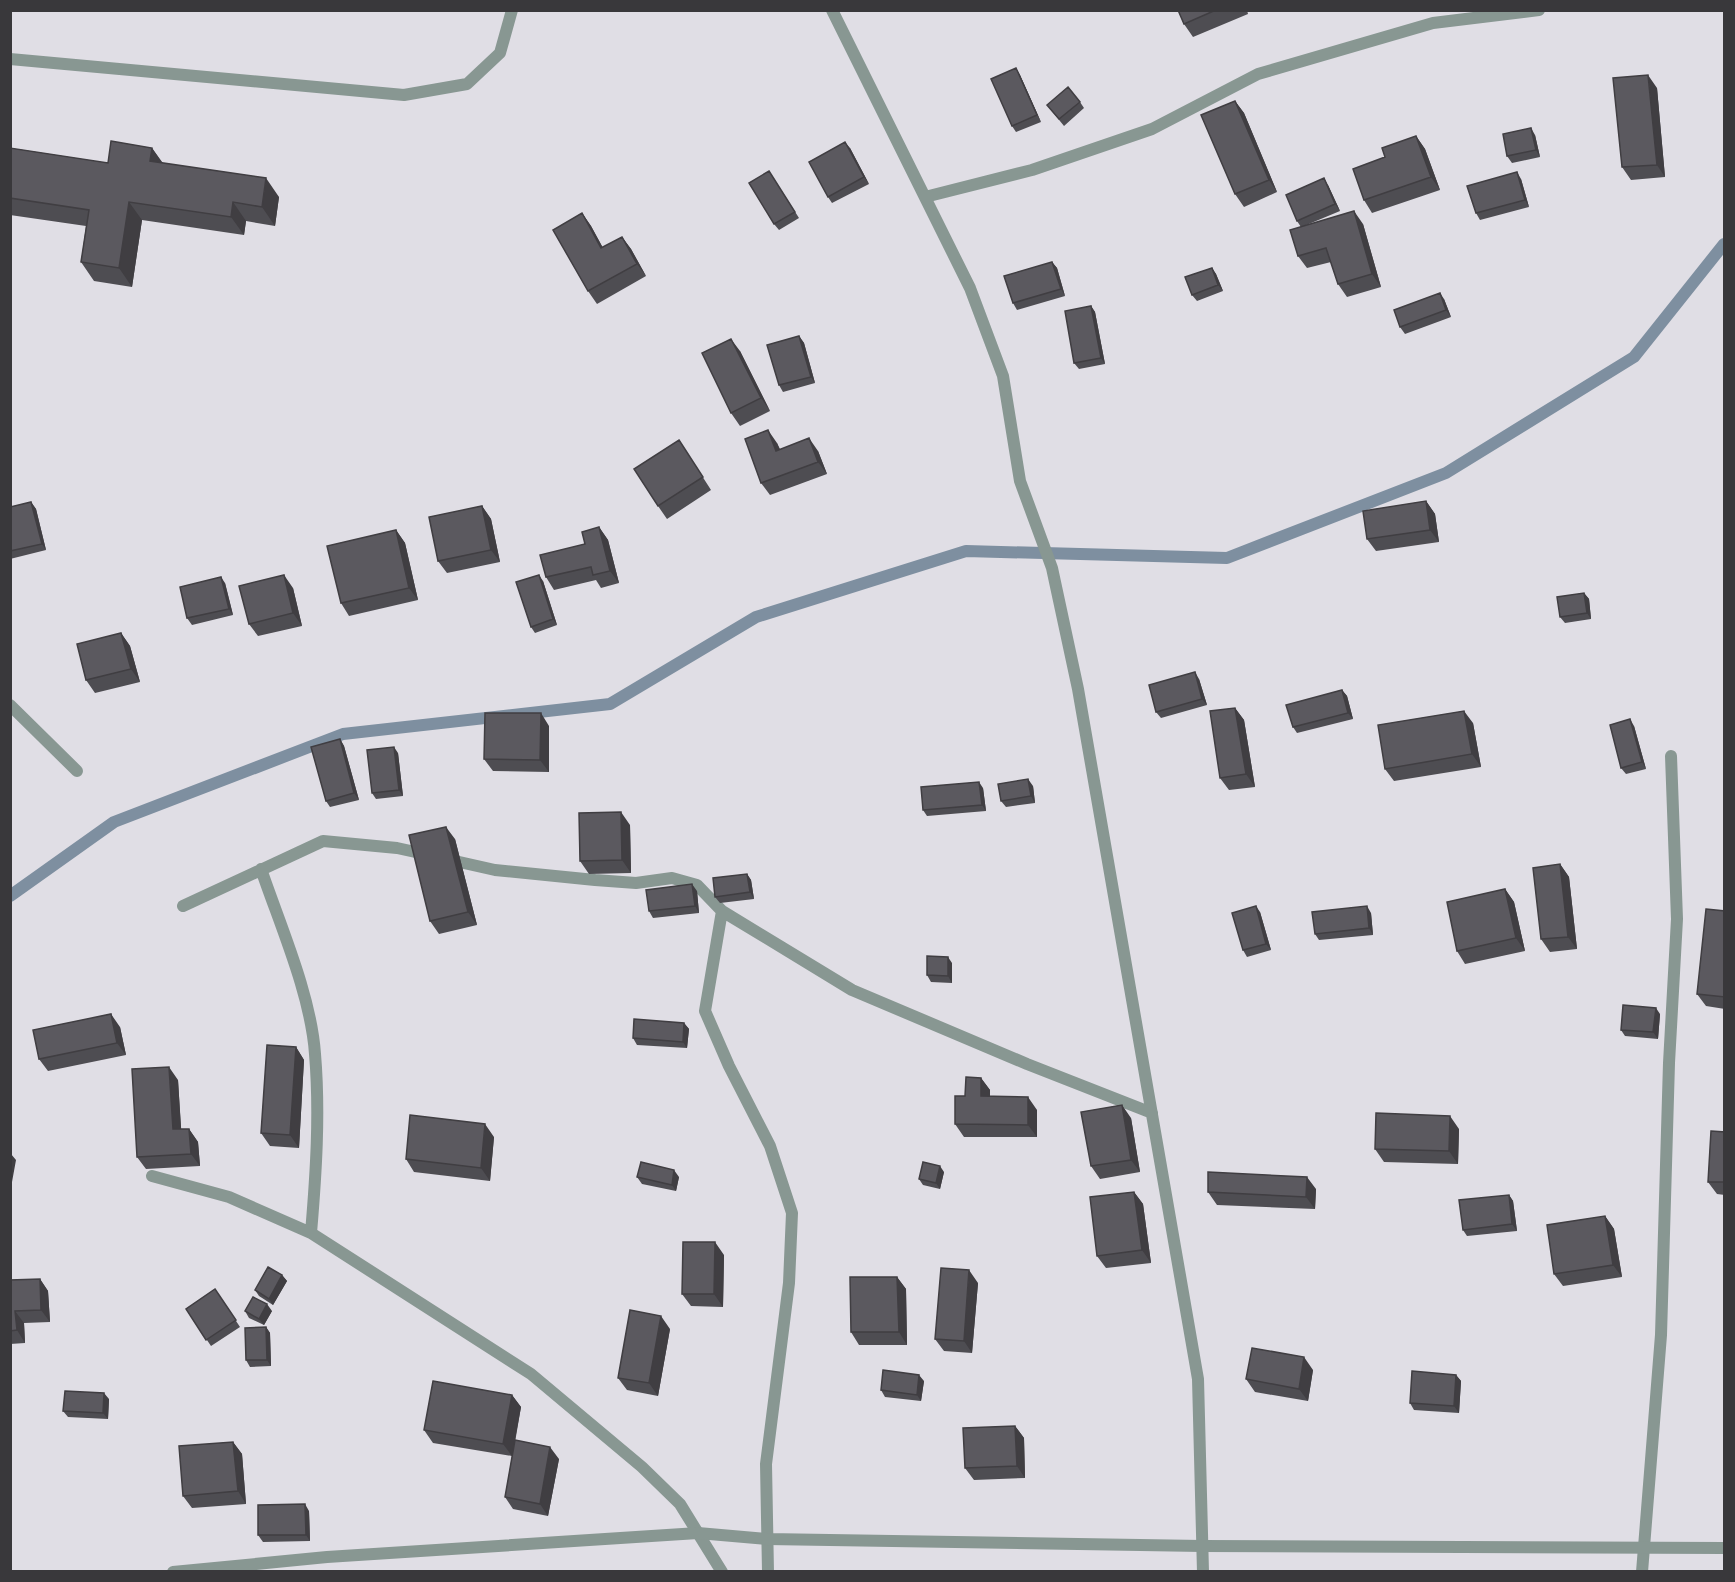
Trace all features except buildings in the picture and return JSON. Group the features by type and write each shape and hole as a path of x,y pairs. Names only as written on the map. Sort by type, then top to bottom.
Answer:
{"street":[{"path":"10,59 404,95 466,84 500,53 512,13 524,10"},
{"path":"832,10 970,288 1003,376 1020,481 1052,568 1078,689 1198,1379 1203,1572"},
{"path":"925,197 1032,170 1152,129 1258,74 1433,23 1539,10"},
{"path":"10,705 76,771"},
{"path":"1642,1572 1661,1335 1669,1063 1677,919 1671,756"},
{"path":"183,906 323,841 397,848 517,872 636,884 672,878 697,885 722,911 852,990 1027,1064 1152,1113"},
{"path":"261,869 301,984 315,1052 316,1179 311,1233"},
{"path":"722,911 705,1011 729,1066 770,1146 792,1213 789,1283 766,1464 768,1572"},
{"path":"152,1176 229,1197 311,1233 531,1374 642,1467 680,1504 722,1572"},
{"path":"173,1572 327,1557 698,1533 767,1539 1202,1546 1725,1548"}],"waterway":[{"path":"10,896 114,822 343,734 610,704 756,617 966,551 1227,558 1446,473 1634,357 1724,244"}]}
